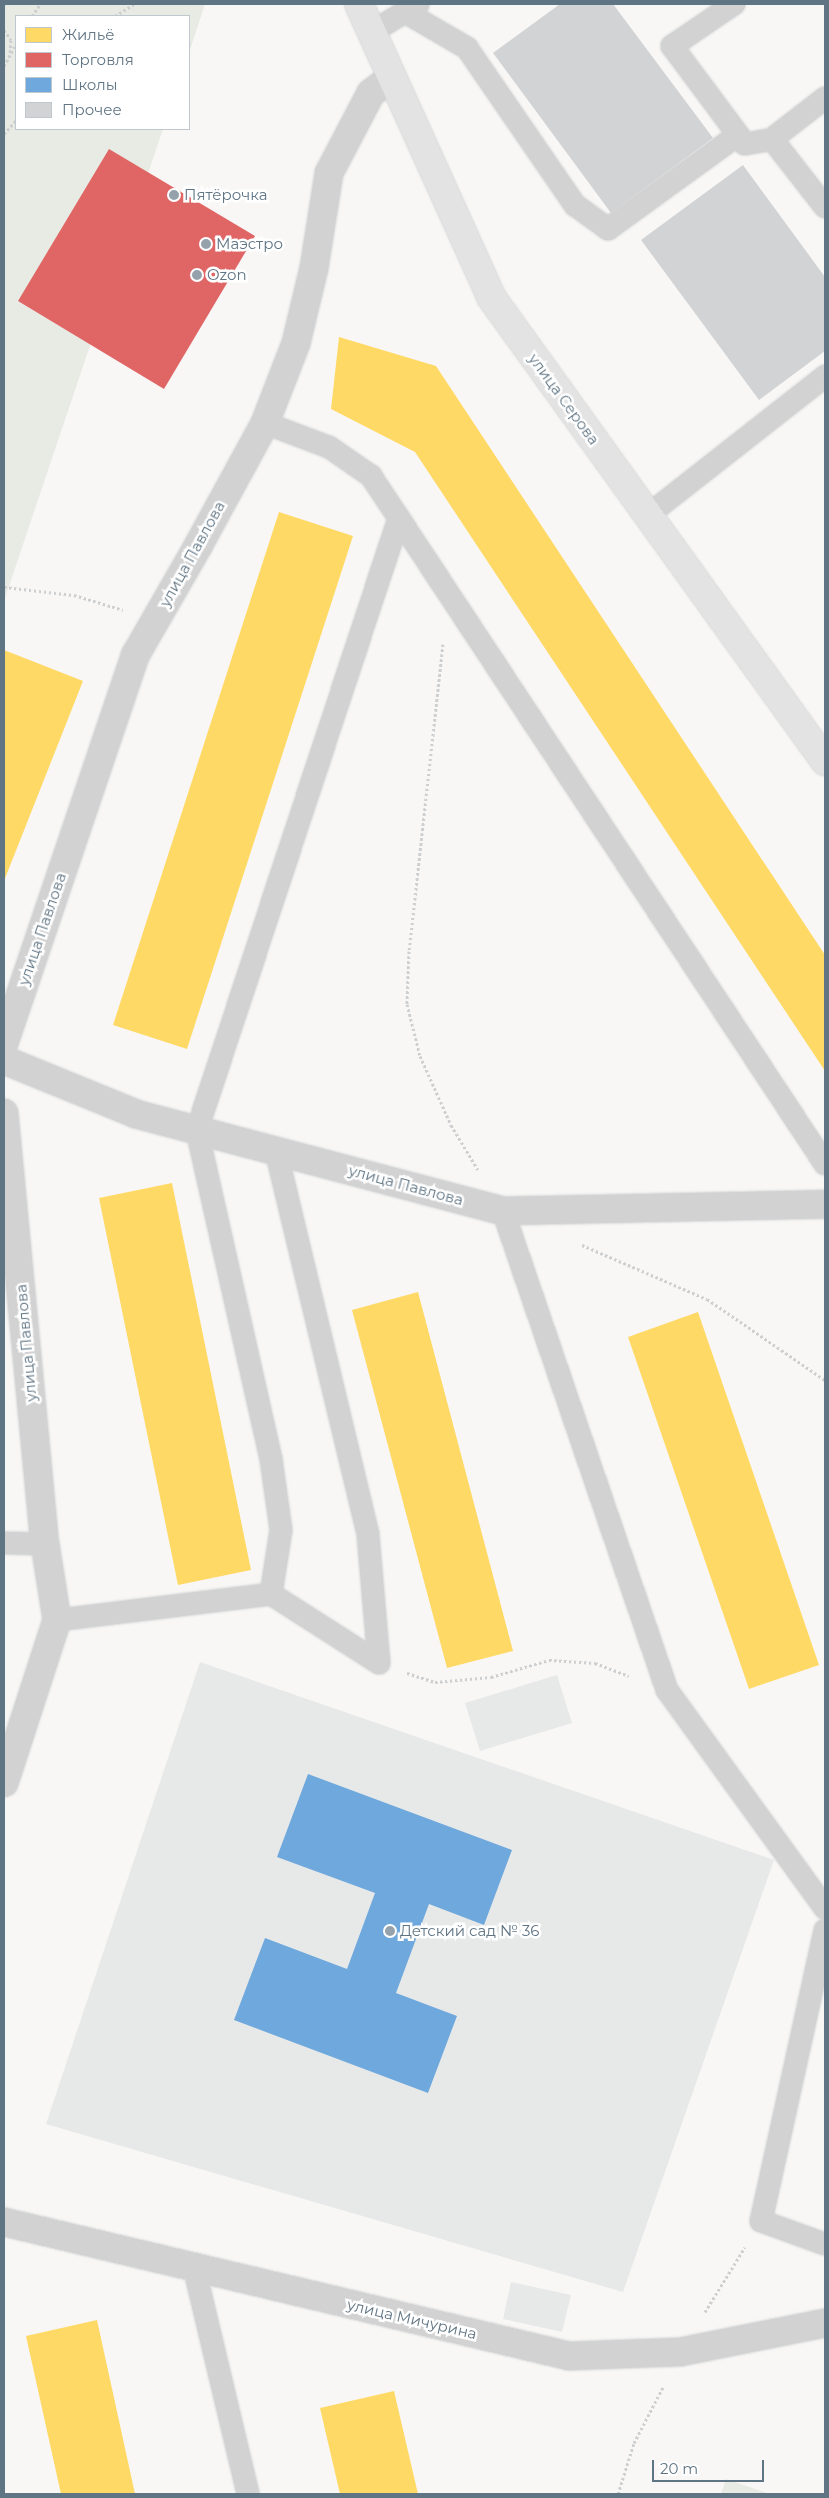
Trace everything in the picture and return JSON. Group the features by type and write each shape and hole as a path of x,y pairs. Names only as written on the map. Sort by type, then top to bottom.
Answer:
{"main road":[{"name":"улица Серова","path":"359,4 491,297 825,761"}],"street":[{"name":"улица Павлова","path":"4,1043 136,654 265,423 296,343 314,268 328,173 371,92 391,78"},
{"name":"улица Павлова","path":"4,1060 136,1114 503,1210 825,1204"},
{"name":"улица Павлова","path":"4,1113 45,1544"},
{"path":"4,1783 57,1620 45,1544"},
{"name":"улица Мичурина","path":"4,2222 570,2356 680,2352 825,2323"}],"lane":[{"path":"734,4 672,46 745,144 772,139 825,98"},
{"path":"372,32 412,8 467,48 575,205 608,229 738,135"},
{"path":"772,139 825,207"},
{"path":"648,515 825,376"},
{"path":"265,423 329,447 372,476 825,1164"},
{"path":"271,1594 281,1530 271,1459 197,1130 399,518"},
{"path":"276,1151 368,1534 380,1663"},
{"path":"503,1210 667,1690 825,1908"},
{"path":"4,1543 45,1544"},
{"path":"57,1620 271,1594 380,1663"},
{"path":"825,1930 761,2222 825,2244"},
{"path":"194,2266 248,2494"}],"path":[{"path":"33,15 40,4"},
{"path":"117,15 134,4"},
{"path":"4,30 11,40 10,56"},
{"path":"4,66 15,46"},
{"path":"4,134 15,121"},
{"path":"4,586 74,596 113,606 154,622"},
{"path":"449,594 409,951 407,1004 420,1056 451,1125 503,1210"},
{"path":"574,1241 707,1299 825,1380"},
{"path":"380,1663 435,1682 491,1677 549,1660 595,1663 667,1690"}],"shaded area":[{"path":"4,4 205,4 190,50 190,15 15,15 15,130 163,130 4,601"},
{"path":"200,1662 774,1860 623,2292 46,2124"},
{"path":"557,1675 572,1723 480,1751 465,1703"},
{"path":"511,2282 571,2295 562,2332 503,2319"},
{"path":"726,2479 770,2494 721,2494"}],"building: Жильё":[{"path":"339,337 436,366 825,955 825,1071 415,452 331,409"},
{"path":"279,512 353,536 187,1049 113,1025"},
{"path":"4,650 83,681 4,881"},
{"path":"172,1183 251,1570 178,1585 99,1198"},
{"path":"418,1292 513,1651 447,1668 352,1310"},
{"path":"698,1312 819,1665 749,1689 628,1337"},
{"path":"97,2320 135,2494 61,2494 26,2336"},
{"path":"394,2391 418,2494 340,2494 320,2408"}],"building: Торговля":[{"path":"109,149 255,236 164,389 18,301"}],"building: Школы":[{"name":"Детский сад № 36","path":"308,1774 512,1850 484,1925 429,1904 396,1993 457,2016 428,2093 234,2020 265,1938 347,1969 375,1893 277,1857"}],"building: Прочее":[{"path":"560,4 613,4 713,138 611,213 493,53"},
{"path":"743,165 825,277 825,351 759,400 641,240"}],"place":[{"name":"Пятёрочка","path":"174,195"},
{"name":"Маэстро","path":"206,244"},
{"name":"Ozon","path":"197,275"},
{"name":"Детский сад № 36","path":"390,1931"}]}
